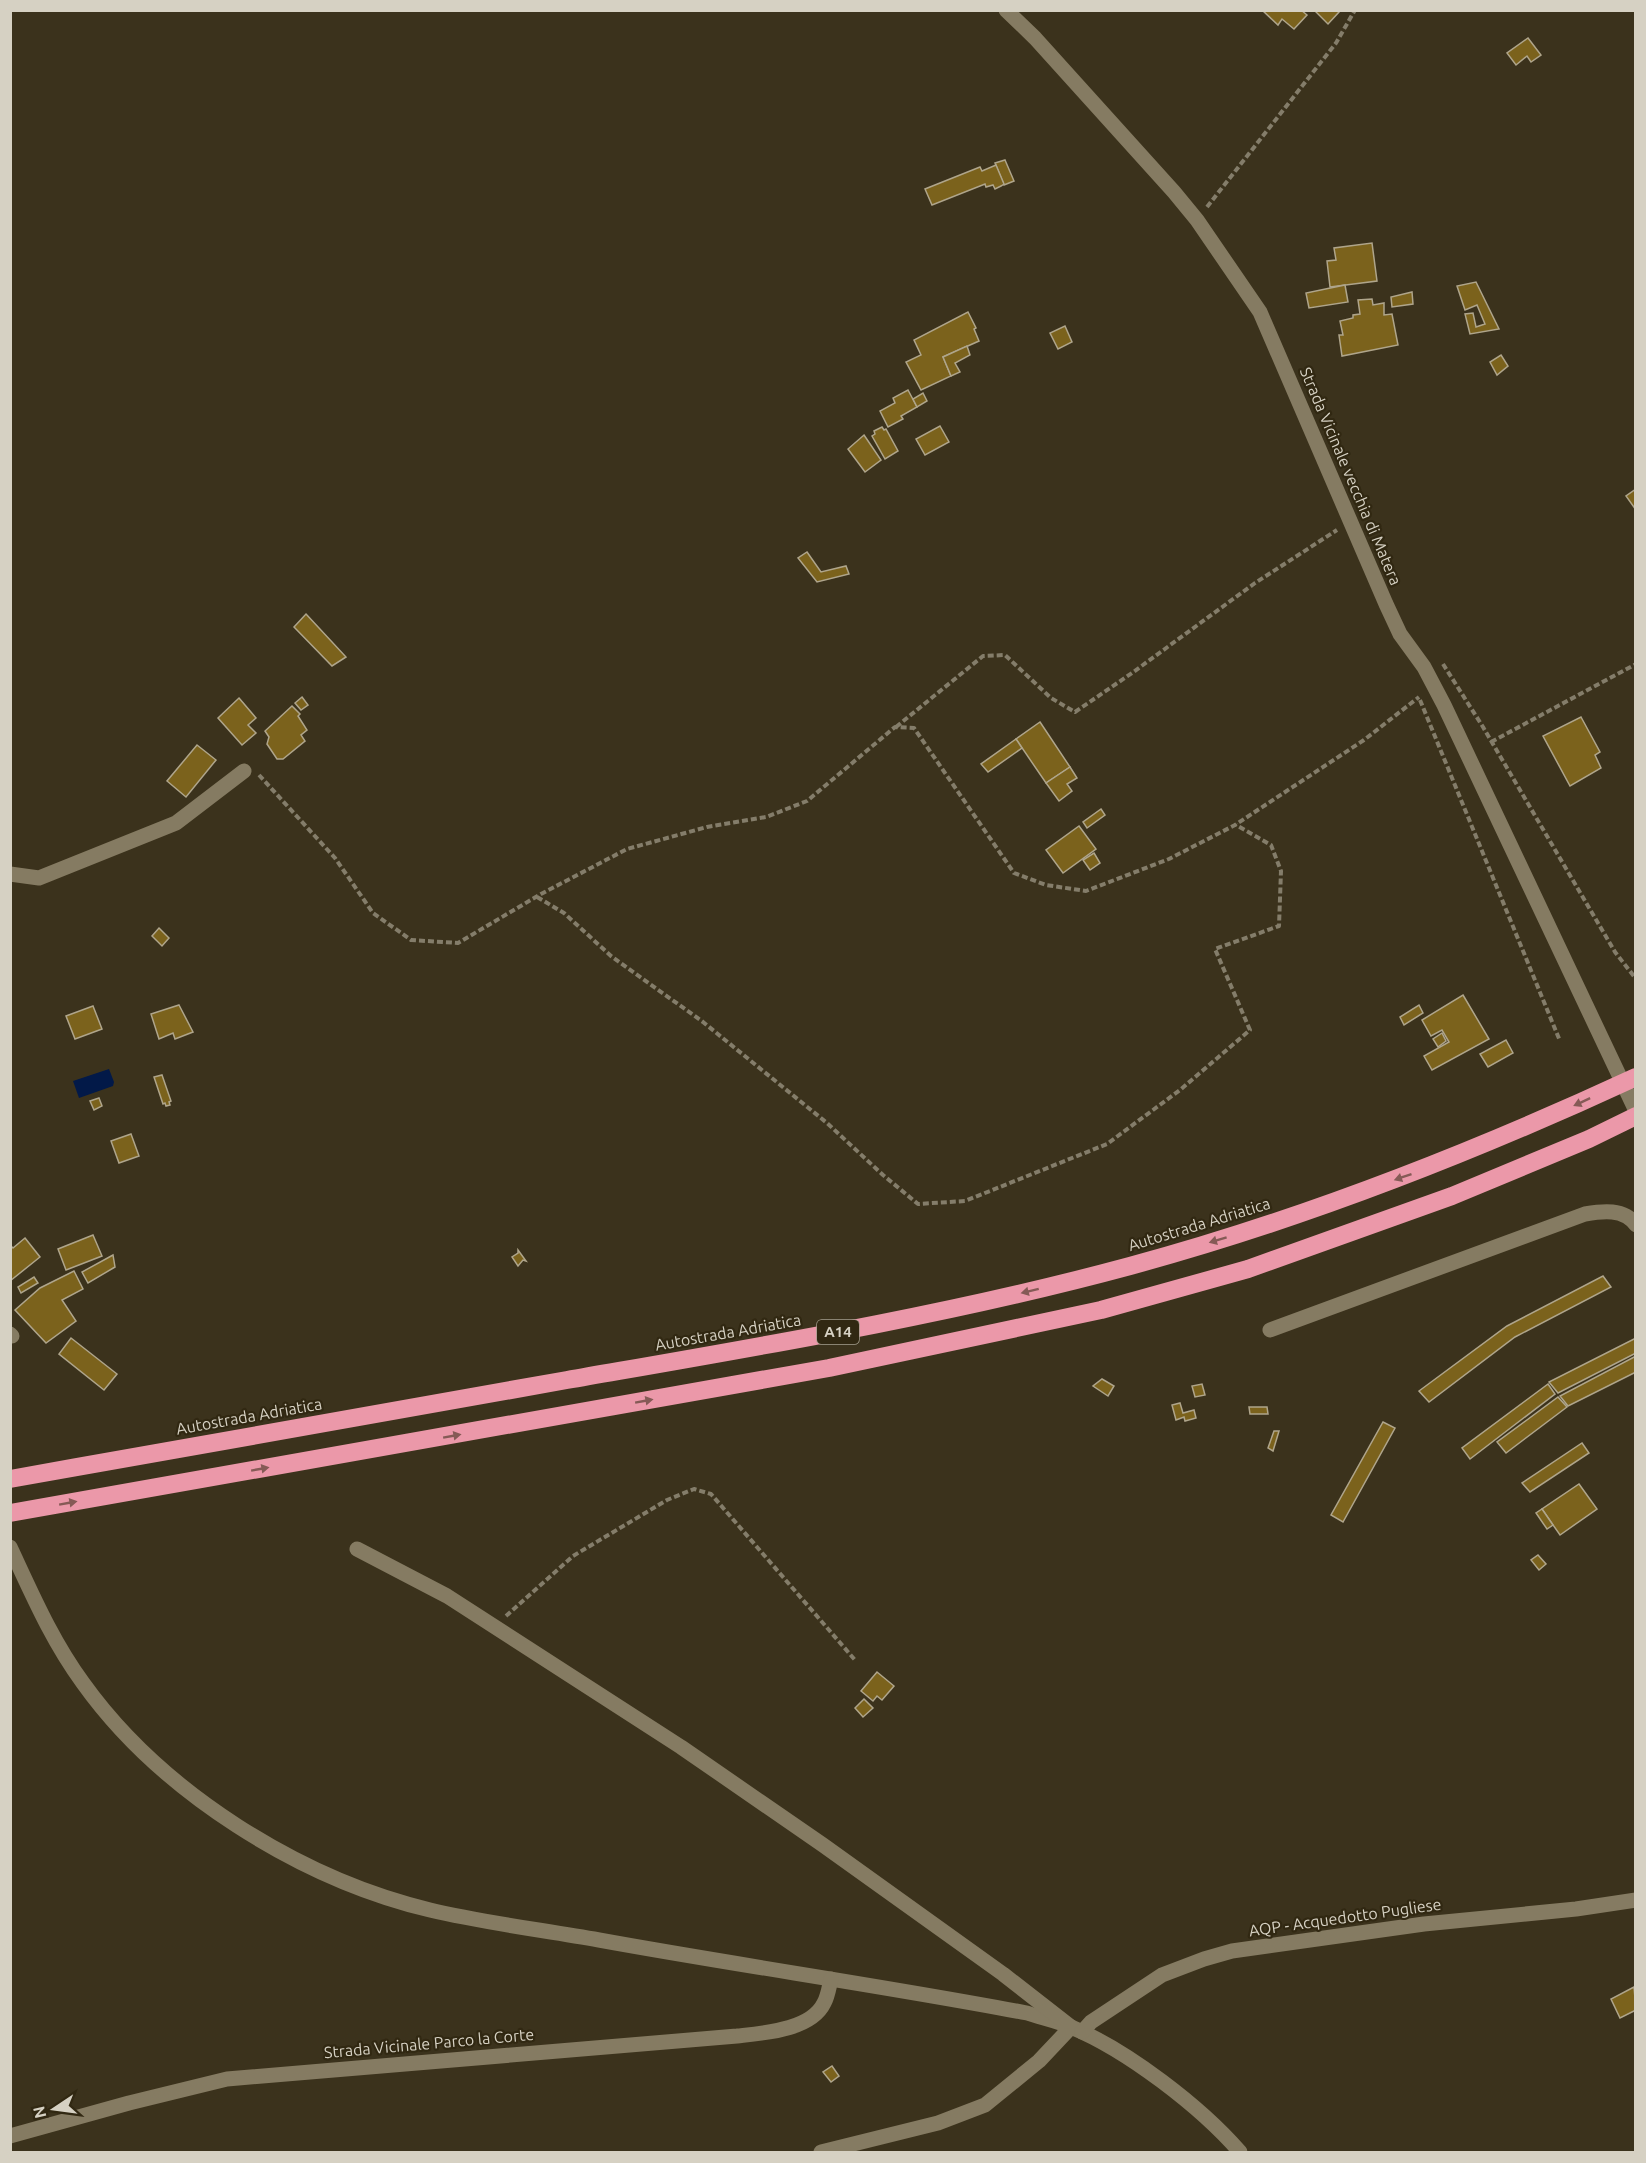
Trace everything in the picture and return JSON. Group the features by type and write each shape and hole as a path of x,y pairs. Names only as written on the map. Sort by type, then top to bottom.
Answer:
{"highway":[{"name":"Autostrada Adriatica","path":"10,1479 807,1338 980,1303 1131,1266 1262,1227 1426,1168 1557,1113 1635,1077"},
{"name":"A14","path":"10,1513 830,1368 1101,1310 1248,1269 1452,1196 1589,1139 1635,1116"}],"street":[{"name":"Strada Vicinale vecchia di Matera","path":"1006,10 1102,111 1197,219 1260,312 1400,634 1424,667 1444,705 1635,1111"},
{"path":"10,874 39,878 176,823 244,771"},
{"path":"1270,1330 1585,1214 1611,1210 1633,1221 1635,1225"},
{"path":"10,1547 48,1627 78,1676 116,1725 140,1750 179,1783 242,1829 315,1869 365,1889 431,1910 1027,2013 1076,2030 1118,2052 1180,2095 1240,2152"},
{"path":"357,1549 447,1596 681,1747 1003,1974 1076,2030"},
{"name":"AQP - Acquedotto Pugliese","path":"821,2152 938,2123 984,2105 1076,2030 1162,1975 1204,1959 1232,1951 1424,1924 1576,1909 1635,1900"},
{"name":"Strada Vicinale Parco la Corte","path":"10,2136 227,2079 737,2036 781,2030 803,2021 821,2009 831,1980"}],"path":[{"path":"1197,219 1336,43 1355,10"},
{"path":"244,771 256,772 335,858 373,913 411,940 458,943 536,897 627,849 707,827 766,817 807,801 983,656 1005,655 1051,698 1075,712 1255,583 1350,521"},
{"path":"1414,653 1428,653 1446,667 1615,952 1635,979"},
{"path":"1491,742 1635,664"},
{"path":"1417,689 1560,1041"},
{"path":"895,727 914,728 1014,873 1046,885 1086,891 1169,859 1235,825 1364,740 1419,697"},
{"path":"536,897 564,913 611,956 703,1022 827,1123 883,1176 918,1204 965,1202 1107,1144 1180,1090 1250,1030 1215,949 1279,926 1281,871 1271,844 1235,825"},
{"path":"494,1626 573,1556 667,1500 694,1489 711,1494 855,1660"}],"water":[{"path":"109,1069 114,1082 113,1086 79,1098 73,1081"}],"building":[{"path":"1262,10 1301,10 1307,15 1294,29 1282,19 1278,25"},
{"path":"1338,10 1339,12 1328,24 1315,11"},
{"path":"1528,38 1541,55 1531,62 1527,56 1516,65 1507,53"},
{"path":"1005,160 1014,181 1004,185 995,163"},
{"path":"996,165 1004,184 1001,186 995,189 993,185 986,187 985,184 932,205 925,189 980,167 982,171"},
{"path":"1372,243 1377,281 1330,287 1327,261 1336,260 1334,248"},
{"path":"1476,282 1499,329 1470,334 1465,314 1473,313 1476,327 1485,324 1477,305 1465,310 1457,286"},
{"path":"1345,285 1348,302 1309,308 1306,293"},
{"path":"1412,292 1413,304 1392,307 1391,297"},
{"path":"1372,299 1373,305 1384,303 1384,315 1392,314 1398,345 1342,356 1339,335 1343,335 1340,321 1360,314 1358,300"},
{"path":"968,312 976,328 974,329 979,341 943,357 951,376 921,390 906,362 921,355 914,340"},
{"path":"1065,326 1072,342 1058,349 1050,333"},
{"path":"967,346 970,355 955,363 960,372 951,376 943,357"},
{"path":"1501,355 1508,366 1497,375 1490,362"},
{"path":"908,390 917,407 901,416 903,419 888,427 880,411 895,403 893,398"},
{"path":"923,393 927,401 917,407 913,399"},
{"path":"940,426 949,442 925,455 916,439"},
{"path":"882,427 886,429 898,451 885,459 872,436 875,434 874,431"},
{"path":"864,435 881,460 865,472 848,449"},
{"path":"1636,489 1636,510 1626,496"},
{"path":"807,552 821,572 846,566 849,574 817,582 798,558"},
{"path":"306,614 346,657 332,666 294,627"},
{"path":"302,697 308,705 301,710 295,703"},
{"path":"239,698 256,718 248,725 256,733 242,745 218,718"},
{"path":"292,706 300,714 298,716 307,730 301,735 305,741 283,759 277,759 267,744 269,737 265,731"},
{"path":"1581,717 1600,752 1595,755 1601,768 1570,786 1543,736"},
{"path":"1040,722 1070,767 1046,783 1016,739"},
{"path":"1016,739 1022,748 988,772 981,764"},
{"path":"197,745 216,760 186,797 167,781"},
{"path":"1070,767 1077,778 1067,784 1072,791 1059,801 1046,783"},
{"path":"1101,809 1105,815 1087,828 1083,822"},
{"path":"1079,826 1096,849 1063,873 1046,850"},
{"path":"1094,853 1100,863 1090,870 1083,860"},
{"path":"159,928 169,938 162,946 152,936"},
{"path":"1463,995 1489,1039 1432,1070 1424,1056 1449,1042 1442,1030 1431,1036 1422,1020"},
{"path":"179,1005 193,1032 175,1039 173,1033 159,1039 151,1014"},
{"path":"1419,1005 1423,1013 1404,1025 1400,1017"},
{"path":"93,1006 102,1029 75,1039 66,1016"},
{"path":"1442,1033 1446,1041 1438,1047 1433,1039"},
{"path":"1506,1040 1513,1053 1488,1067 1480,1054"},
{"path":"162,1075 171,1101 170,1105 166,1106 165,1103 163,1104 154,1077"},
{"path":"99,1098 102,1106 94,1110 90,1101"},
{"path":"131,1134 139,1156 119,1163 111,1141"},
{"path":"93,1235 102,1256 66,1270 58,1249"},
{"path":"25,1238 40,1257 10,1281 10,1245 13,1248"},
{"path":"518,1250 526,1261 523,1260 518,1266 512,1257 518,1253"},
{"path":"113,1255 115,1267 88,1283 82,1272"},
{"path":"74,1271 83,1289 62,1300 76,1321 46,1343 15,1310 40,1288"},
{"path":"1603,1276 1611,1287 1515,1337 1429,1402 1419,1391 1507,1326"},
{"path":"34,1277 38,1283 21,1293 18,1287"},
{"path":"71,1338 117,1374 104,1390 59,1354"},
{"path":"1636,1338 1636,1353 1558,1393 1549,1382"},
{"path":"1636,1356 1636,1372 1568,1406 1560,1396"},
{"path":"1102,1379 1114,1386 1108,1396 1093,1386"},
{"path":"1202,1384 1205,1395 1195,1397 1192,1386"},
{"path":"1548,1384 1555,1394 1470,1459 1462,1448"},
{"path":"1558,1397 1567,1407 1506,1453 1497,1442"},
{"path":"1180,1403 1183,1413 1194,1410 1196,1418 1185,1421 1184,1417 1176,1420 1172,1405"},
{"path":"1249,1407 1267,1407 1268,1414 1250,1414"},
{"path":"1383,1422 1395,1428 1343,1522 1331,1515"},
{"path":"1274,1431 1279,1431 1273,1451 1268,1448"},
{"path":"1582,1443 1589,1453 1530,1492 1522,1483"},
{"path":"1579,1484 1597,1509 1560,1535 1542,1509"},
{"path":"1542,1509 1553,1525 1547,1529 1536,1513"},
{"path":"1538,1555 1546,1564 1539,1570 1531,1560"},
{"path":"877,1672 894,1686 882,1700 877,1696 873,1701 861,1691"},
{"path":"864,1699 873,1708 863,1717 855,1708"},
{"path":"1634,1987 1636,2010 1620,2018 1611,1999"},
{"path":"832,2066 839,2076 831,2082 823,2072"}]}
